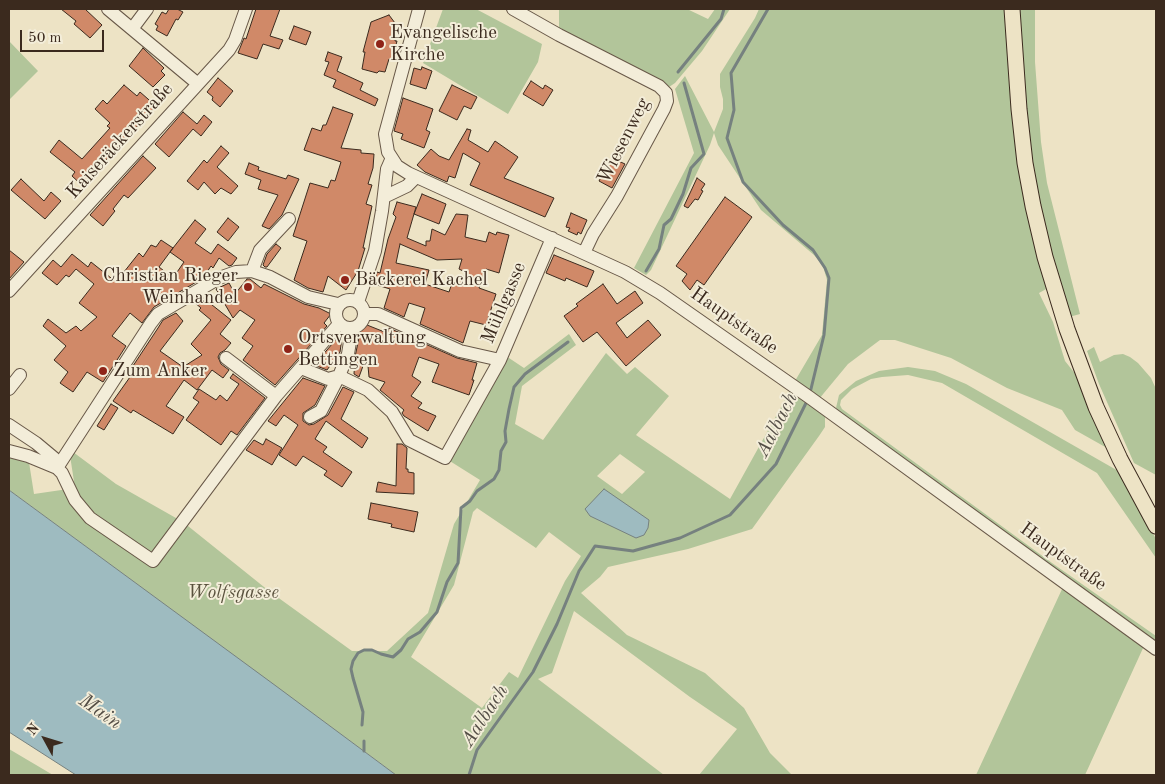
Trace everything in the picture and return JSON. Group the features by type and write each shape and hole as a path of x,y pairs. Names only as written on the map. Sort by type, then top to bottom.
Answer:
{"main road":[{"path":"1012,9 1015,66 1025,162 1033,206 1048,266 1066,329 1096,407 1120,459 1156,526"}],"street":[{"path":"108,9 198,84"},
{"path":"132,29 147,9"},
{"name":"Kaiseräckerstraße","path":"9,291 232,46 246,9"},
{"path":"358,302 375,252 387,169 391,160 385,143 386,130 419,9"},
{"name":"Wiesenweg","path":"513,9 559,35 659,86 666,93 666,105 617,196 584,252"},
{"name":"Hauptstraße","path":"391,160 400,169 416,177 584,252 634,277 723,336 1156,648"},
{"path":"384,197 407,186 416,177"},
{"path":"252,271 260,250 289,219"},
{"name":"Mühlgasse","path":"364,314 378,314 460,350 500,360 552,238"},
{"path":"57,468 158,314 219,278 236,272 252,271 270,277 308,296 338,304"},
{"path":"351,299 358,302 364,314 363,320 358,326 352,329 345,328 339,324 335,311 338,304 344,300 351,299"},
{"path":"9,451 28,456 57,468 62,473 75,500 90,518 153,561 276,396 339,324"},
{"path":"310,417 321,411 339,376 348,354 352,329"},
{"path":"226,358 276,396"},
{"path":"301,368 328,379 339,376 368,390 392,412 409,440 445,458 500,360"},
{"path":"9,389 20,375"},
{"path":"9,425 54,458 57,468"}],"green space":[{"path":"443,9 476,9 542,44 538,62 508,114 423,63"},
{"path":"559,9 687,9 708,19 715,9 730,9 702,51 675,83 669,87 559,29"},
{"path":"759,9 1007,9 1048,288 1039,293 1053,322 1065,361 1077,376 1107,448 1075,430 1062,410 1007,388 951,358 895,340 880,340 848,364 819,399 795,381 822,335 827,280 823,266 814,255 761,210 718,145 714,133 651,270 646,275 634,268 694,153 675,89 685,76 714,132 723,109 720,74"},
{"path":"1019,9 1035,9 1035,62 1041,142 1047,183 1080,314 1069,317 1039,203 1030,150 1024,106"},
{"path":"9,41 38,71 9,100"},
{"name":"Wolfsgasse","path":"569,334 576,345 522,386 515,424 543,440 606,353 627,374 635,367 669,396 636,435 730,499 791,389 825,415 825,427 752,529 688,549 608,567 600,577 581,593 627,635 705,673 744,708 770,753 792,775 699,775 737,729 690,697 574,611 552,673 538,679 664,775 396,775 9,490 9,451 28,456 34,494 75,488 69,449 116,484 183,522 269,591 352,651 387,651 428,613 454,524 480,480 445,458 503,354 524,368","holes":["620,454 645,472 622,494 597,476","477,508 536,548 549,532 581,556 565,581 518,678 509,672 482,708 411,657 454,585 473,512"]},
{"path":"1094,347 1100,362 1114,355 1123,354 1138,363 1151,378 1156,389 1156,475 1134,463 1099,384 1087,351"},
{"path":"908,367 935,371 966,384 1120,472 1156,539 1156,558 1097,473 942,383 908,375 882,377 871,379 852,389 841,400 840,405 842,409 1052,563 1156,636 1156,641 836,408 839,395 856,381 879,371"},
{"path":"1063,587 1144,646 1085,775 976,775"},
{"path":"9,749 53,775 9,775"}],"water":[{"path":"604,489 649,520 648,528 644,535 636,538 590,516 585,509"},
{"name":"Main","path":"9,490 396,775 76,775 9,732"}],"building":[{"path":"61,9 85,9 102,25 90,38 74,24 76,21"},
{"path":"169,9 177,9 183,12 178,20 176,19 167,36 156,30 158,26 155,24 162,12 166,14"},
{"path":"256,9 280,9 270,36 283,40 279,49 263,44 257,59 238,53 244,38 246,39"},
{"name":"Evangelische Kirche","path":"389,15 398,27 395,41 397,41 392,60 389,59 385,72 379,71 377,73 362,69 365,52 363,52 371,22"},
{"path":"294,26 311,32 306,45 289,39"},
{"path":"143,48 164,68 161,71 165,75 153,87 129,66"},
{"path":"328,52 342,57 337,71 363,83 360,90 378,99 375,106 333,87 336,80 324,75 329,62 325,61"},
{"path":"422,67 432,71 426,89 410,84 414,68 421,70"},
{"path":"218,78 233,91 220,107 207,92"},
{"path":"531,81 543,89 545,85 553,90 543,106 523,94"},
{"path":"124,85 137,96 140,92 156,106 93,174 96,177 85,188 72,176 75,172 50,152 59,140 82,159 110,128 107,126 110,123 95,109 103,100 107,104"},
{"path":"452,85 477,97 471,109 464,106 457,120 439,111"},
{"path":"403,98 433,109 426,130 430,132 424,148 401,139 403,134 394,131"},
{"path":"333,107 353,114 341,148 361,150 361,153 374,154 373,168 368,184 372,185 366,204 372,206 363,248 365,248 358,271 346,290 328,276 323,292 308,288 294,280 307,241 293,236 310,183 328,188 331,180 335,181 341,162 304,150 312,128 321,131 323,125 326,125"},
{"path":"183,112 197,124 204,115 212,122 201,136 193,129 169,157 155,144"},
{"path":"467,129 471,130 468,140 488,152 495,141 518,157 504,178 554,198 545,217 470,185 480,163 463,153 455,178 449,176 447,182 425,172 417,165 431,149 439,156 449,160"},
{"path":"221,146 229,153 217,167 238,186 231,194 221,188 215,194 204,182 198,190 187,181 204,160 207,163"},
{"path":"143,156 156,168 128,198 124,195 113,209 115,211 103,226 90,215"},
{"path":"612,158 625,164 612,188 599,181"},
{"path":"249,163 259,167 258,170 286,179 288,175 299,179 282,215 269,229 262,226 278,195 258,189 261,180 245,174"},
{"path":"697,178 705,184 701,190 703,191 698,200 695,199 688,208 684,206"},
{"path":"21,179 44,201 51,192 61,201 45,219 11,190"},
{"path":"422,194 446,204 439,224 414,214"},
{"path":"725,197 752,217 704,285 697,280 690,290 682,281 687,274 676,266"},
{"path":"397,202 416,207 407,238 426,246 426,241 430,241 432,229 445,235 456,214 468,215 465,237 486,242 489,232 496,235 497,232 509,235 499,273 486,269 479,288 496,294 486,325 470,321 463,343 420,324 425,308 409,303 404,317 384,308 390,289 374,284 377,272 380,273 388,239 396,217 393,214","holes":["400,244 437,260 462,259 459,269 465,272 464,277 457,276 449,292 425,284 429,270 396,263"]},
{"path":"571,213 587,220 581,234 578,232 577,235 568,231 570,228 566,227"},
{"path":"228,218 239,227 228,241 217,232"},
{"path":"195,220 206,229 195,243 211,254 218,244 237,258 229,266 219,258 213,268 211,266 203,278 154,307 142,323 130,313 112,336 126,346 103,382 87,372 73,392 60,383 68,372 54,360 66,346 43,326 48,319 66,333 76,326 81,331 97,317 79,303 94,284 76,269 69,277 66,275 57,285 42,273 53,260 61,267 72,254 88,267 91,262 116,282 139,253 143,257 151,245 156,247 161,240 173,248","holes":["170,252 184,262 173,278 159,267"]},
{"path":"276,244 281,248 267,267 265,267 263,265 267,254"},
{"path":"9,250 24,262 9,279"},
{"path":"554,255 594,271 587,287 566,278 565,281 546,273"},
{"path":"247,279 250,279 261,288 264,284 304,304 331,314 324,323 327,326 275,385 243,360 253,346 242,338 255,320 240,310 233,318 216,289 229,283 235,294"},
{"path":"603,284 617,304 635,291 643,303 616,323 627,338 648,320 661,335 626,366 597,332 583,342 564,316 578,306 576,304"},
{"path":"202,297 231,320 220,334 231,343 218,357 221,364 229,370 223,378 212,370 197,390 184,380 166,406 184,417 173,434 133,410 131,413 113,401 130,377 127,375 163,320 176,313 183,321 160,351 183,367 202,355 191,344 211,320 199,310 201,308 194,302"},
{"path":"362,323 387,333 389,328 457,358 477,363 469,395 432,382 439,364 419,357 412,376 421,382 411,396 422,403 418,408 436,416 428,431 404,416 402,413 404,410 380,390 385,382 369,377 367,355 359,377 354,374 355,357"},
{"path":"339,336 342,338 340,352 327,370 314,365"},
{"path":"233,374 265,398 237,435 231,431 221,445 186,420 199,402 193,398 199,389 216,400 220,395 227,401 239,384 230,378"},
{"path":"303,378 325,386 315,405 303,413 303,421 309,425 328,415 343,387 354,392 341,419 368,438 362,448 326,421 315,439 327,447 323,452 352,472 342,487 324,475 327,471 303,456 296,466 279,455 298,425 284,415 276,426 268,421"},
{"path":"111,404 118,408 104,430 97,426"},
{"path":"266,439 282,448 272,465 246,450 254,440 263,445"},
{"path":"397,444 402,444 407,448 406,469 408,469 408,472 414,473 414,494 376,492 378,482 396,486"},
{"path":"371,503 418,512 414,532 391,527 392,524 368,519"}],"waterway":[{"path":"678,72 721,19 724,9"},
{"name":"Aalbach","path":"768,9 731,73 734,110 727,138 743,182 783,225 813,250 829,278 824,335 810,393"},
{"path":"646,271 659,249 664,225 671,219 683,194 691,168 704,154 684,83"},
{"path":"362,725 363,712 351,669 353,661 358,653 364,650 372,650 393,657 401,650 408,639 420,632 437,612 447,582 458,563 461,508 470,501 477,491 494,479 499,470 501,451 506,442 505,431 514,387 525,374 568,342"},
{"name":"Aalbach","path":"469,775 477,750 533,672 557,624 579,571 595,546 633,551 680,538 730,515 776,464 807,401"},
{"path":"364,741 364,751"}],"place":[{"name":"Evangelische Kirche","path":"380,44"},
{"name":"Bäckerei Kachel","path":"345,280"},
{"name":"Christian Rieger Weinhandel","path":"248,287"},
{"name":"Ortsverwaltung Bettingen","path":"288,349"},
{"name":"Zum Anker","path":"103,371"}]}
